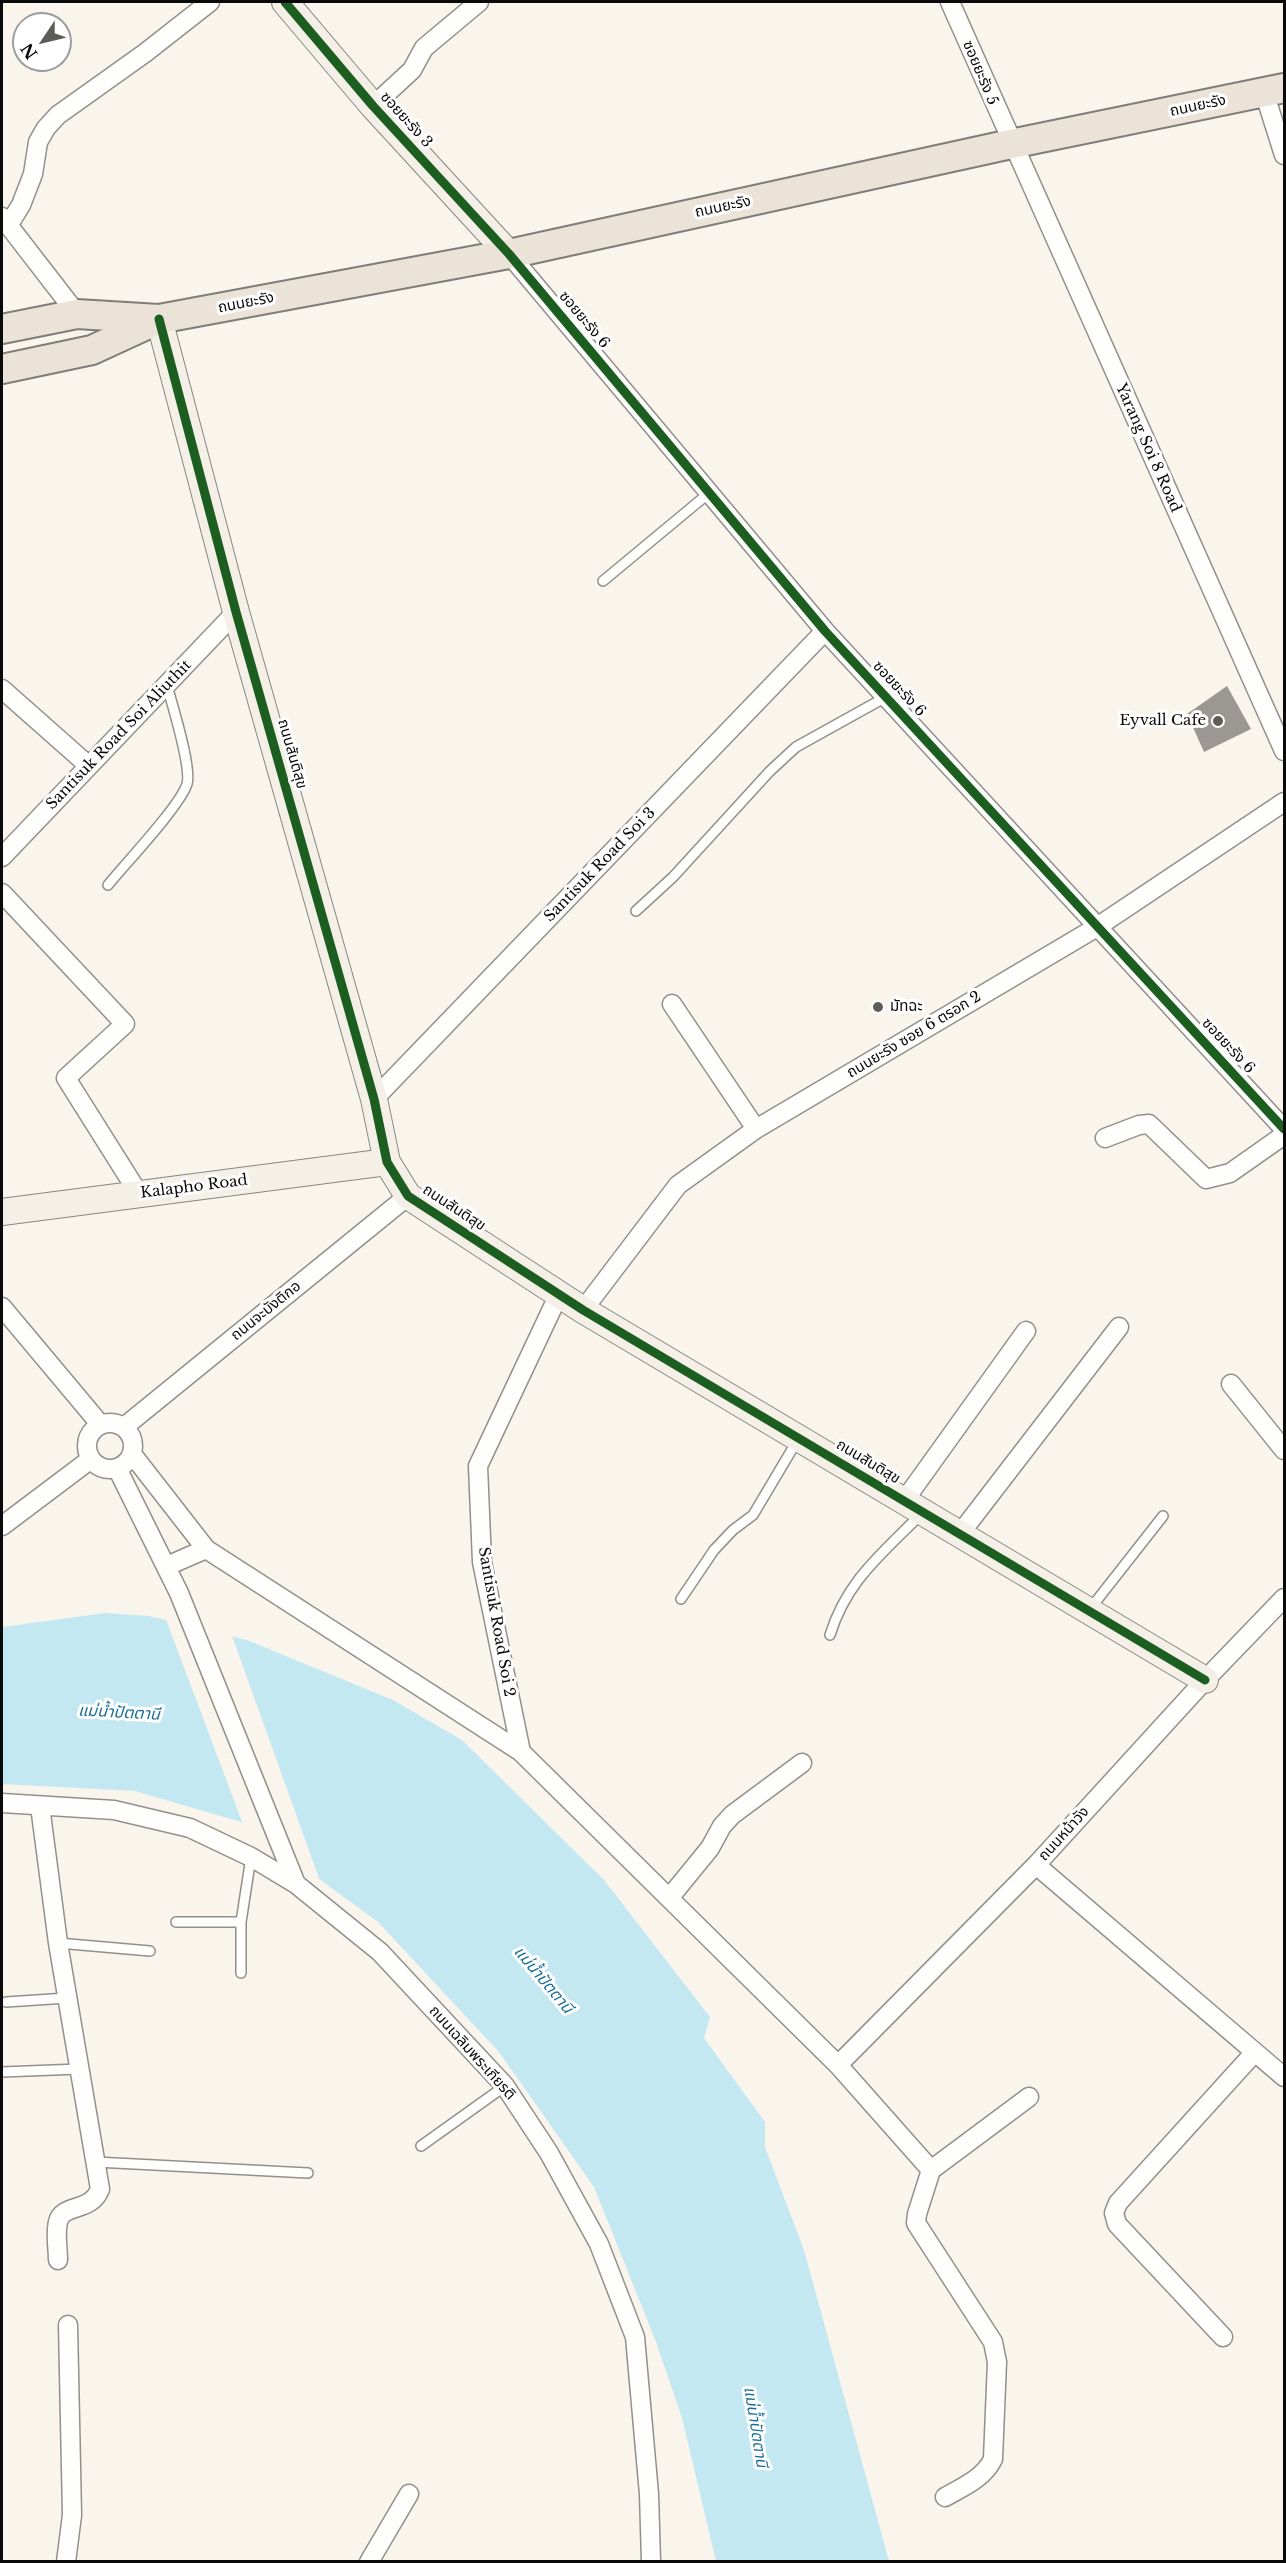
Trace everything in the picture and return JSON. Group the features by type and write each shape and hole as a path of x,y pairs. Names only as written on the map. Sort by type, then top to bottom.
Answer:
{"main road":[{"name":"ถนนยะรัง","path":"2,329 78,314 159,319 509,254 1011,144 1274,90"},
{"name":"ถนนยะรัง","path":"2,369 92,350 159,319"}],"street":[{"path":"78,314 5,221 21,206 33,174 38,142 46,128 58,115 145,53 210,2"},
{"name":"ซอยยะรัง 3","path":"285,2 373,106 509,254"},
{"name":"ซอยยะรัง 5","path":"950,2 1011,144"},
{"path":"373,106 411,70 424,48 473,3"},
{"path":"1274,90 1284,155"},
{"name":"Yarang Soi 8 Road","path":"1011,144 1284,752"},
{"name":"ซอยยะรัง 6","path":"509,254 825,631 1284,1129"},
{"name":"ถนนสันติสุข","path":"159,319 236,612 374,1099 387,1162 408,1196 583,1310 1205,1680"},
{"name":"Santisuk Road Soi Aliuthit","path":"2,857 236,612"},
{"name":"Santisuk Road Soi 3","path":"374,1099 825,631"},
{"path":"2,688 89,766"},
{"name":"ถนนยะรัง ซอย 6 ตรอก 2","path":"583,1310 678,1185 756,1129 1097,927 1284,802"},
{"path":"2,893 125,1024 66,1078 140,1194"},
{"path":"672,1004 756,1129"},
{"path":"1105,1138 1149,1124 1206,1179 1230,1173 1284,1135"},
{"name":"Kalapho Road","path":"2,1212 387,1162"},
{"name":"ถนนจะบังติกอ","path":"124,1427 408,1196"},
{"name":"Santisuk Road Soi 2","path":"521,1752 482,1562 478,1466 559,1294"},
{"path":"2,1307 100,1424"},
{"path":"959,1534 1119,1327"},
{"path":"913,1506 1026,1330"},
{"path":"1231,1384 1284,1450"},
{"path":"132,1454 123,1465 117,1468 103,1468 91,1459 87,1444 94,1429 100,1424 116,1423 124,1427 132,1439 132,1454 206,1549 521,1752 838,2065 931,2170"},
{"path":"2,1526 91,1459"},
{"path":"117,1468 179,1593 296,1884"},
{"path":"167,1566 206,1549"},
{"name":"ถนนหน้าวัง","path":"838,2065 1036,1865 1205,1680 1284,1598"},
{"path":"670,1897 710,1848 722,1826 732,1815 802,1763"},
{"name":"ถนนเฉลิมพระเกียรติ","path":"2,1803 114,1810 190,1828 251,1857 296,1884 380,1952 505,2086 549,2153 599,2244 634,2337 650,2494 651,2562"},
{"path":"39,1806 58,1943 100,2189 98,2196 89,2204 68,2210 58,2220 58,2260"},
{"path":"1036,1865 1284,2077"},
{"path":"1223,2337 1117,2224 1114,2213 1118,2203 1255,2052"},
{"path":"945,2497 977,2478 988,2469 993,2459 998,2362 993,2342 916,2223 917,2214 931,2170 1029,2097"},
{"path":"66,2562 72,2515 68,2325"},
{"path":"369,2562 409,2494"}],"lane":[{"path":"603,581 709,493"},
{"path":"108,885 174,805 187,784 187,766 166,685"},
{"path":"636,911 673,877 770,771 796,747 886,697"},
{"path":"681,1599 714,1550 758,1509 798,1439"},
{"path":"830,1635 837,1612 852,1586 913,1506"},
{"path":"1088,1611 1163,1516"},
{"path":"241,1973 241,1922 251,1857"},
{"path":"176,1922 241,1922"},
{"path":"58,1943 150,1951"},
{"path":"6,2002 67,1998"},
{"path":"2,2072 80,2070"},
{"path":"421,2146 505,2086"},
{"path":"96,2162 308,2174"}],"water":[{"name":"แม่น้ำปัตตานี","path":"105,1613 149,1616 247,1640 393,1700 462,1740 604,1880 710,2017 704,2038 765,2122 765,2147 804,2250 889,2561 716,2561 682,2418 656,2342 594,2187 499,2052 378,1922 241,1822 135,1791 2,1784 2,1627"}],"pier":[{"path":"165,1617 231,1633 321,1884 244,1827"}],"building":[{"name":"Eyvall Cafe","path":"1227,686 1251,729 1204,752 1187,714"}],"cycle path":[{"path":"285,2 373,106 509,254 825,631 1284,1129"},
{"path":"159,319 236,612 374,1099 387,1162 408,1196 583,1310 1205,1680"}],"place":[{"name":"Eyvall Cafe","path":"1218,721"},
{"name":"มัทฉะ","path":"878,1007"}]}
